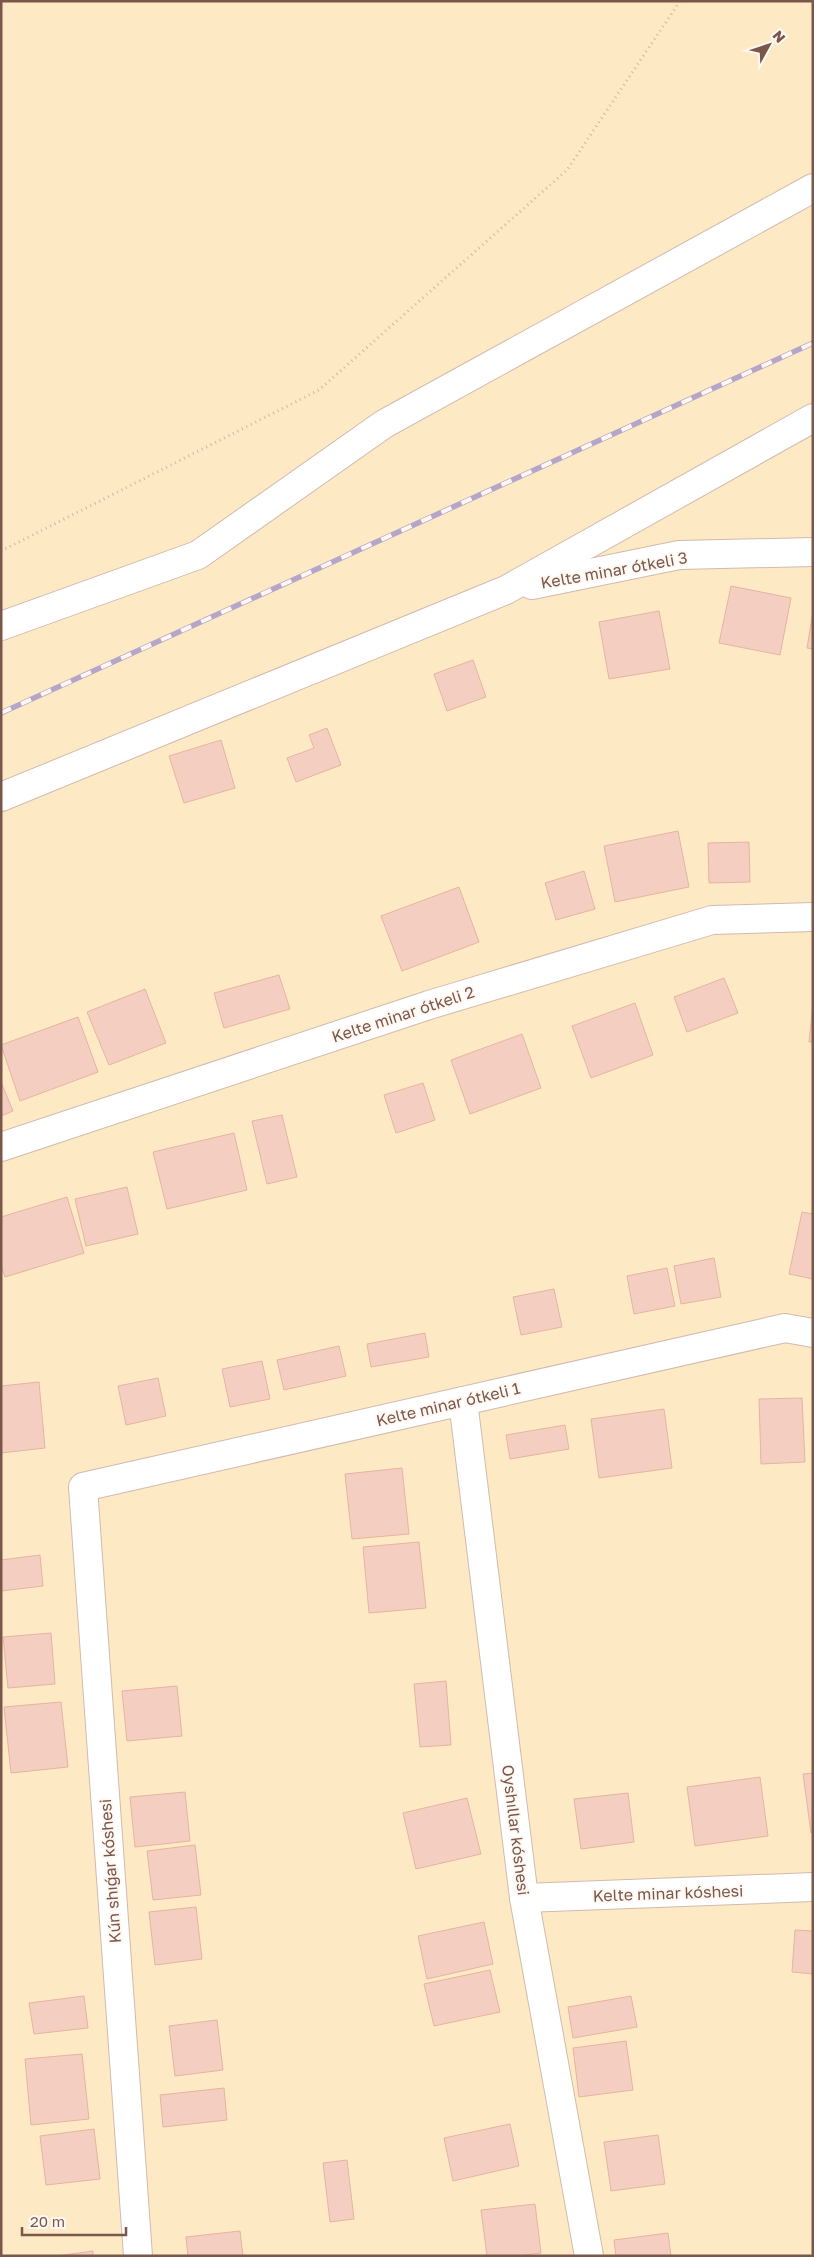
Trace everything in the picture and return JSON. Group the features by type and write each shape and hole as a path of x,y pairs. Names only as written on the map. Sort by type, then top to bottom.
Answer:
{"street":[{"path":"1,626 198,555 384,424 813,188"},
{"path":"1,797 506,590 813,418"},
{"name":"Kelte minar ótkeli 3","path":"506,590 678,555 813,552"},
{"name":"Kelte minar ótkeli 2","path":"1,1147 430,1005 712,920 813,917"},
{"name":"Kelte minar ótkeli 1","path":"83,1487 785,1328 813,1333"},
{"name":"Oyshıllar kóshesi","path":"463,1401 524,1898 589,2256"},
{"name":"Kún shıǵar kóshesi","path":"83,1487 138,2256"},
{"name":"Kelte minar kóshesi","path":"524,1898 813,1887"}],"path":[{"path":"1,551 319,390 567,170 680,1"}],"sand":[{"path":"1,1 813,1 813,2256 1,2256"}],"building":[{"path":"731,586 791,598 780,655 719,643"},
{"path":"659,611 670,669 609,679 599,622"},
{"path":"813,612 813,649 807,648"},
{"path":"473,660 486,697 447,711 434,674"},
{"path":"327,728 341,765 296,782 287,758 314,748 309,735"},
{"path":"221,740 235,788 184,803 169,756"},
{"path":"678,831 689,887 615,902 604,846"},
{"path":"749,842 750,882 709,883 708,843"},
{"path":"584,871 595,909 556,920 545,883"},
{"path":"459,887 479,942 402,971 381,916"},
{"path":"279,975 290,1009 224,1028 214,993"},
{"path":"724,978 738,1013 687,1032 674,997"},
{"path":"145,989 166,1043 109,1065 87,1012"},
{"path":"635,1003 653,1055 591,1078 572,1026"},
{"path":"813,1005 813,1042 809,1042"},
{"path":"78,1017 98,1072 20,1101 1,1045"},
{"path":"522,1034 541,1088 470,1114 451,1060"},
{"path":"1,1082 13,1111 1,1116"},
{"path":"423,1083 435,1120 396,1133 384,1095"},
{"path":"282,1115 297,1177 267,1184 252,1121"},
{"path":"234,1133 247,1190 167,1209 153,1152"},
{"path":"127,1187 138,1234 86,1246 75,1199"},
{"path":"67,1197 84,1253 5,1277 1,1265 1,1217"},
{"path":"802,1212 813,1214 813,1279 789,1274"},
{"path":"714,1258 721,1297 681,1304 674,1266"},
{"path":"667,1268 675,1306 634,1314 627,1276"},
{"path":"554,1289 562,1327 521,1335 513,1297"},
{"path":"425,1333 429,1357 371,1367 367,1344"},
{"path":"339,1346 346,1376 284,1390 277,1360"},
{"path":"262,1361 270,1399 230,1407 222,1369"},
{"path":"158,1378 166,1416 126,1425 118,1386"},
{"path":"39,1382 45,1448 1,1453 1,1386"},
{"path":"802,1398 805,1462 761,1464 759,1399"},
{"path":"664,1409 672,1468 599,1478 591,1419"},
{"path":"565,1425 569,1449 510,1459 506,1435"},
{"path":"402,1468 409,1534 352,1539 345,1474"},
{"path":"419,1542 426,1608 369,1613 363,1547"},
{"path":"40,1555 43,1586 1,1591 1,1560"},
{"path":"51,1633 55,1684 8,1688 3,1637"},
{"path":"446,1681 451,1745 420,1747 414,1684"},
{"path":"177,1686 182,1736 127,1741 122,1691"},
{"path":"61,1702 68,1767 11,1773 4,1707"},
{"path":"813,1773 813,1833 811,1833 803,1774"},
{"path":"760,1777 768,1836 695,1846 687,1787"},
{"path":"185,1792 190,1841 135,1847 130,1797"},
{"path":"628,1793 634,1842 581,1849 574,1799"},
{"path":"467,1798 481,1854 416,1869 403,1813"},
{"path":"195,1845 201,1895 153,1900 147,1851"},
{"path":"196,1907 202,1959 155,1965 149,1912"},
{"path":"484,1922 493,1964 427,1979 418,1936"},
{"path":"795,1930 813,1931 813,1974 792,1972"},
{"path":"490,1970 500,2012 434,2026 424,1984"},
{"path":"84,1996 88,2028 34,2034 29,2003"},
{"path":"631,1996 637,2027 573,2038 568,2007"},
{"path":"217,2020 223,2070 175,2076 169,2026"},
{"path":"626,2041 633,2090 579,2097 573,2048"},
{"path":"82,2054 89,2119 31,2125 25,2059"},
{"path":"224,2088 227,2120 163,2127 160,2095"},
{"path":"510,2124 519,2166 453,2181 444,2138"},
{"path":"94,2129 100,2179 46,2185 40,2136"},
{"path":"658,2135 665,2184 611,2191 604,2142"},
{"path":"347,2160 354,2219 330,2222 323,2163"},
{"path":"535,2204 541,2253 518,2256 487,2256 481,2210"},
{"path":"240,2231 243,2256 188,2256 186,2237"},
{"path":"668,2233 671,2256 616,2256 614,2240"},
{"path":"93,2251 93,2256 56,2256"}],"railway":[{"path":"1,713 813,343"}]}
